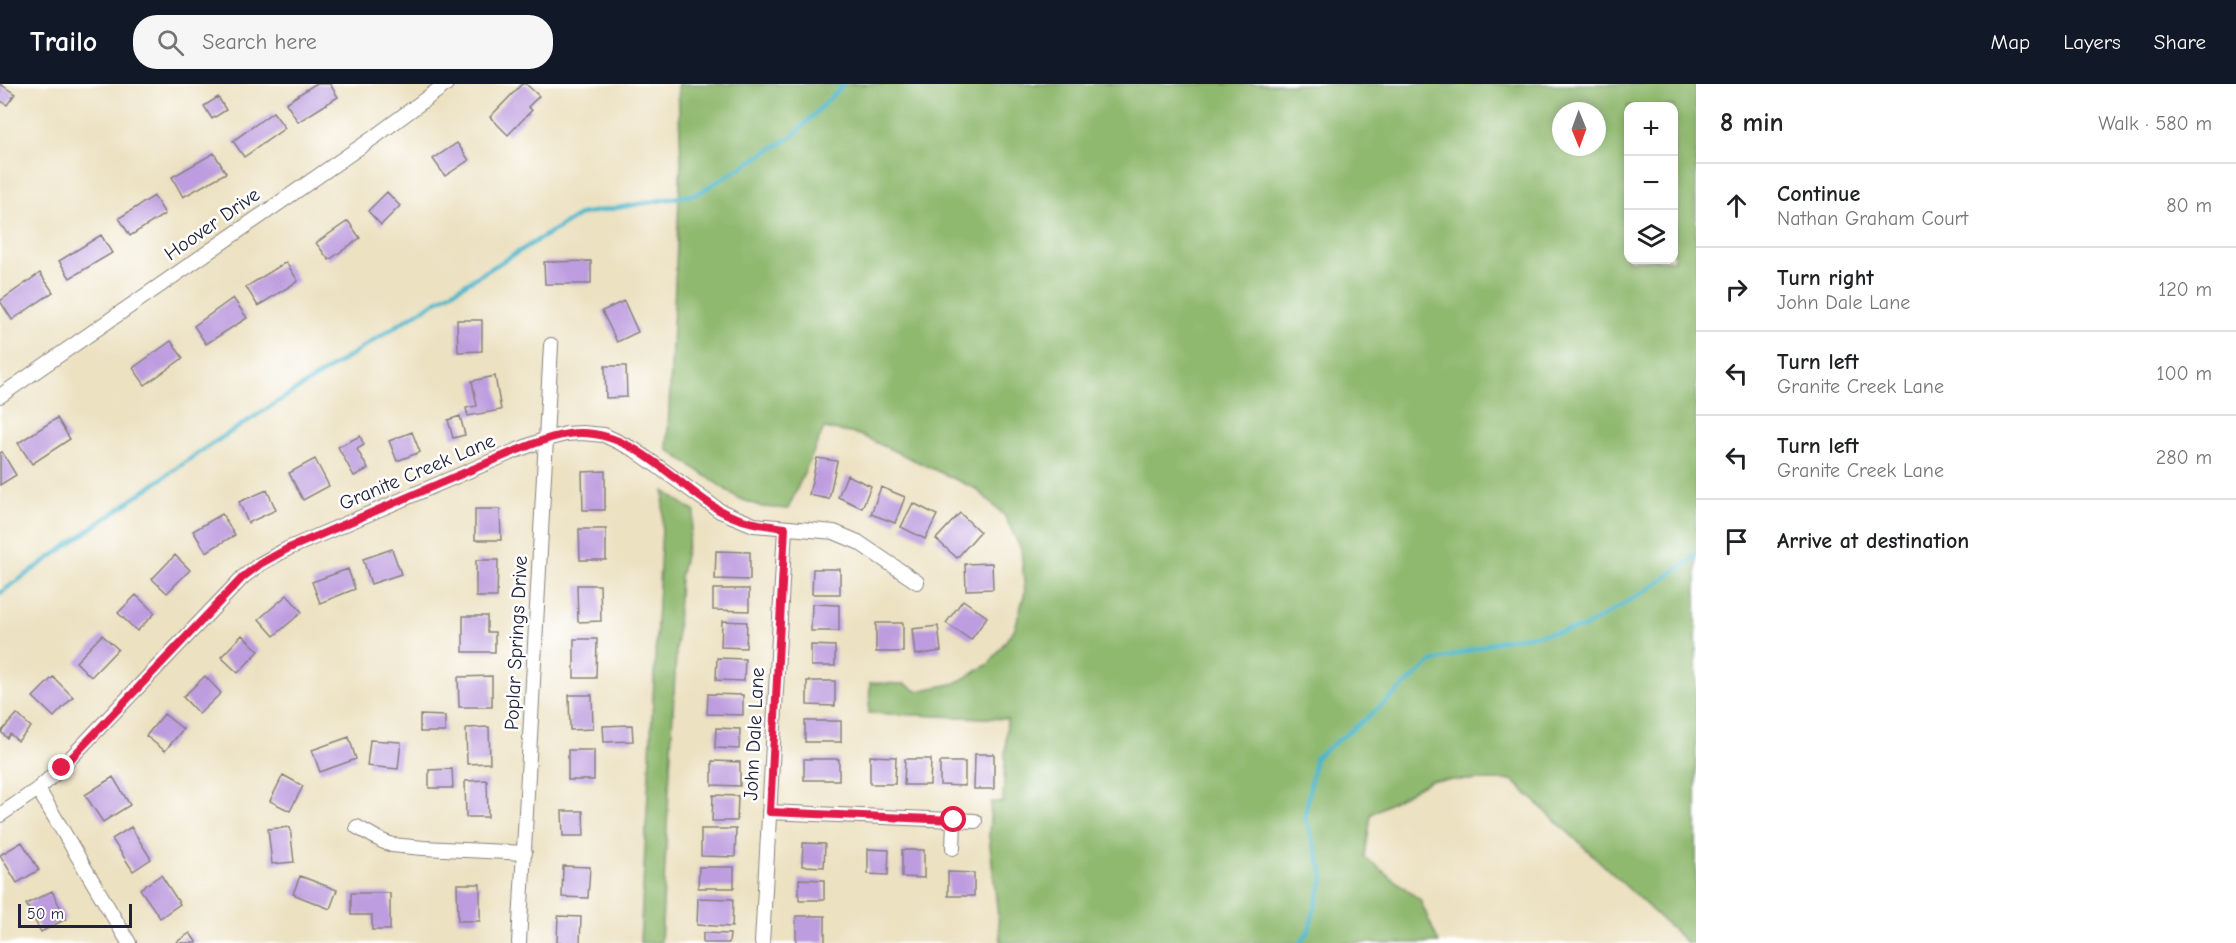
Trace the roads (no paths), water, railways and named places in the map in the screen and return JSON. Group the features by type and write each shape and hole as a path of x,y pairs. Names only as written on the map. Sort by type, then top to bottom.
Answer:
{"street":[{"name":"Hoover Drive","path":"0,396 373,138 446,84"},
{"name":"Poplar Springs Drive","path":"519,943 551,345"},
{"name":"Granite Creek Lane","path":"0,815 38,789 81,749 210,610 243,577 260,564 287,549 546,439 582,433 616,439 720,510 754,525 834,532 858,542 917,582"},
{"name":"John Dale Lane","path":"762,943 785,528"},
{"path":"38,789 129,943"},
{"path":"770,812 975,821"},
{"path":"953,848 954,820"},
{"path":"357,827 382,842 392,844 423,848 525,853"}],"waterway":[{"path":"0,593 201,451 404,321 581,214 697,194 793,136 844,84"},
{"path":"1300,943 1308,932 1324,876 1305,816 1315,758 1367,718 1432,662 1502,640 1584,628 1652,587 1694,558 1696,554"}]}
